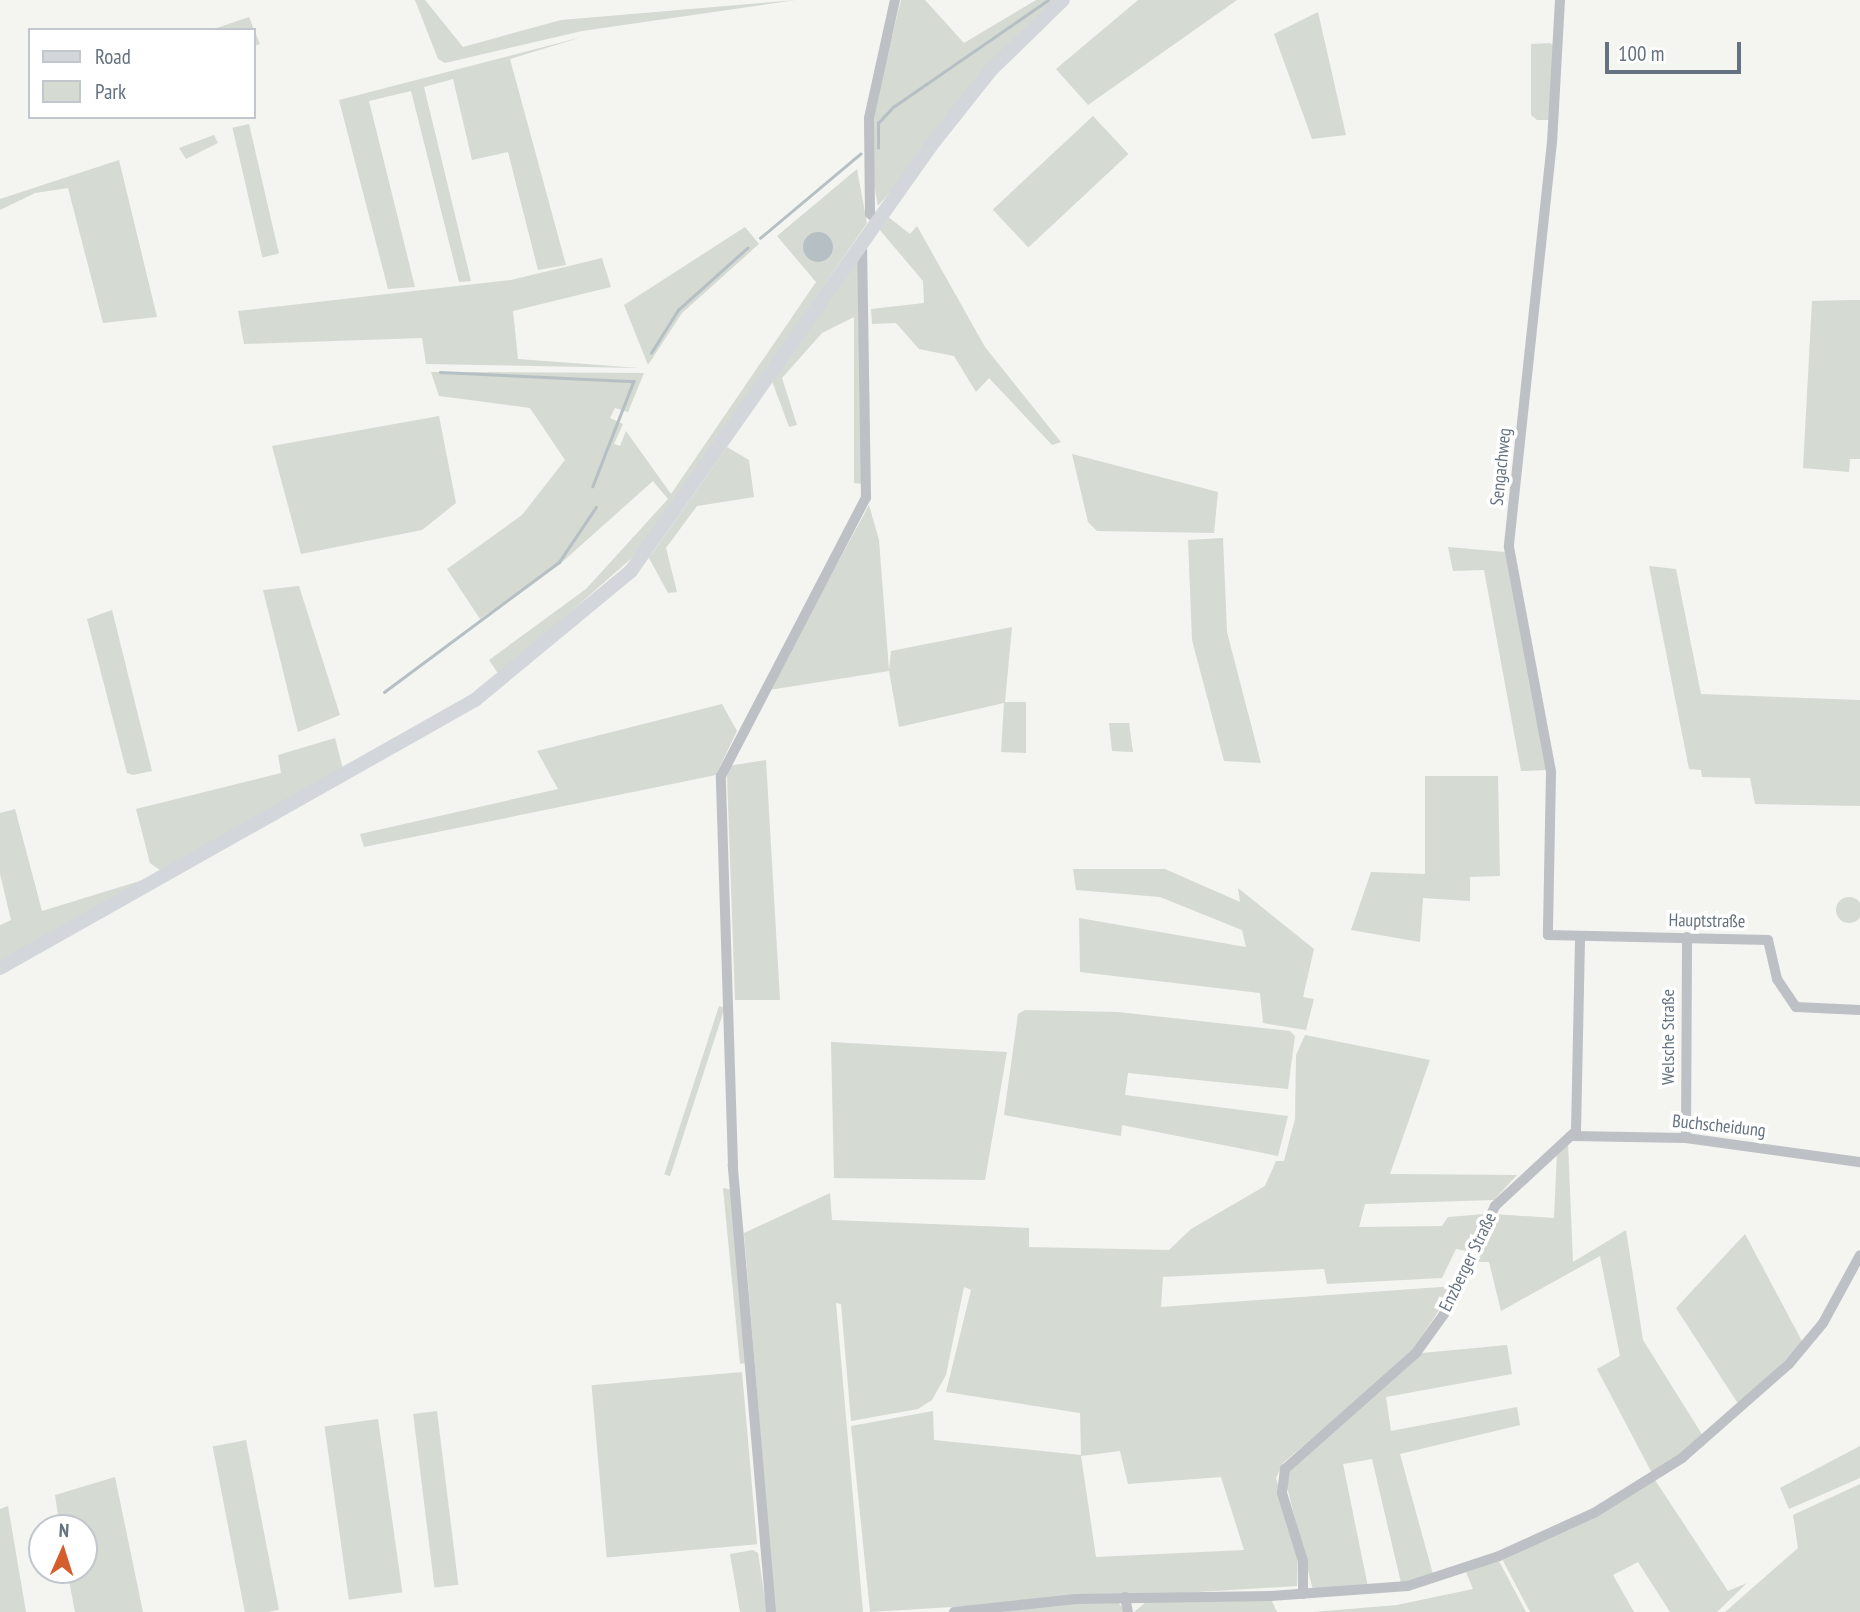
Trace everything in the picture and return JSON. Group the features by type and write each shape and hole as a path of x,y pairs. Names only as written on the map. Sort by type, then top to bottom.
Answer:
{"main road":[{"path":"0,968 475,700 584,614 652,545 878,220 1021,40 1063,0"}],"street":[{"path":"878,220 870,214 869,118 895,0"},
{"name":"Sengachweg","path":"1548,935 1550,765 1509,547 1552,142 1560,0"},
{"path":"771,1612 731,1139 722,776 866,498 862,244"},
{"name":"Hauptstraße","path":"1548,935 1768,940 1777,979 1796,1007 1860,1010"},
{"path":"1573,1136 1580,937"},
{"name":"Welsche Straße","path":"1686,1138 1687,937"},
{"name":"Buchscheidung","path":"1573,1136 1686,1138 1860,1162"},
{"name":"Enzberger Straße","path":"1303,1594 1303,1561 1282,1493 1285,1469 1416,1353 1444,1314 1495,1206 1573,1136"},
{"path":"954,1612 1125,1597 1303,1594 1434,1580 1542,1538 1647,1482 1789,1364 1823,1323 1860,1255"},
{"path":"1125,1597 1128,1612"}],"green space":[{"path":"415,0 425,0 463,47 561,20 796,0 582,31 445,63 438,59"},
{"path":"901,0 925,0 964,43 1036,0 1056,0 878,206 870,164 875,106"},
{"path":"1138,0 1237,0 1088,105 1056,69"},
{"path":"1318,12 1346,135 1312,139 1274,34"},
{"path":"249,17 253,28 217,28"},
{"path":"582,37 510,59 566,265 538,270 508,152 472,160 453,79 424,87 471,281 459,282 411,91 369,101 415,287 388,289 339,100"},
{"path":"1550,43 1556,47 1549,120 1537,120 1531,115 1531,44"},
{"path":"1093,116 1128,154 1028,247 993,209"},
{"path":"249,124 279,254 262,257 232,128"},
{"path":"214,135 218,143 186,159 179,148"},
{"path":"119,160 157,317 103,323 68,188 35,193 0,210 0,199"},
{"path":"857,169 867,223 642,549 499,675 489,660 586,589 668,499 653,481 560,564 480,619 447,569 522,515 565,460 530,408 439,396 431,372 644,373 628,412 615,408 610,418 623,424 614,444 620,446 626,431 671,494 816,282 777,236"},
{"path":"887,216 910,234 917,226 985,347 1061,442 1052,445 989,378 976,392 954,356 919,349 896,323 872,324 871,309 924,303 923,281 879,229"},
{"path":"745,227 759,244 682,313 648,365 624,305"},
{"path":"861,252 863,484 854,483 854,317 822,333 782,378 797,425 789,427 772,381"},
{"path":"602,258 611,287 513,311 518,359 639,368 426,364 422,338 244,344 238,311 511,280"},
{"path":"1860,300 1860,459 1850,459 1849,472 1803,468 1812,301"},
{"path":"439,416 456,503 422,530 301,554 272,446"},
{"path":"727,447 749,460 754,497 697,506 666,548 677,592 668,593 649,558"},
{"path":"1072,454 1218,492 1214,533 1097,531 1088,522"},
{"path":"869,505 879,540 889,670 891,651 1012,627 1005,702 1026,702 1026,753 1001,752 1004,703 899,727 889,671 769,690"},
{"path":"1223,538 1227,632 1261,763 1224,761 1192,640 1188,540"},
{"path":"1448,547 1505,552 1547,770 1521,771 1484,570 1453,571"},
{"path":"1649,566 1676,569 1701,694 1860,700 1860,806 1755,804 1750,778 1702,777 1701,770 1689,769"},
{"path":"299,586 340,715 298,732 263,590"},
{"path":"112,610 152,771 133,775 127,773 87,619"},
{"path":"722,704 737,731 716,775 364,847 360,834 558,789 537,751"},
{"path":"1109,723 1129,723 1133,752 1112,751"},
{"path":"335,738 343,769 160,870 150,863 136,809 281,773 278,755"},
{"path":"766,760 780,1000 735,1000 728,766"},
{"path":"1425,776 1498,776 1500,876 1470,877 1470,901 1423,898 1420,942 1351,930 1371,872 1425,874"},
{"path":"15,809 42,911 143,880 0,961 0,925 11,920 0,874 0,813"},
{"path":"1073,869 1165,869 1240,902 1238,888 1314,949 1303,997 1314,999 1306,1030 1263,1023 1260,993 1080,972 1079,918 1246,947 1242,930 1160,897 1076,890"},
{"path":"1849,897 1858,901 1861,915 1858,919 1849,923 1840,919 1836,910 1840,901"},
{"path":"719,1006 725,1008 670,1176 664,1174"},
{"path":"1025,1010 1118,1012 1290,1031 1295,1036 1288,1089 1128,1073 1125,1095 1288,1116 1278,1156 1122,1125 1121,1136 1004,1115 1018,1014"},
{"path":"1305,1035 1430,1060 1390,1174 1517,1175 1494,1200 1365,1204 1359,1227 1442,1226 1448,1217 1485,1214 1467,1251 1456,1249 1442,1278 1327,1284 1324,1269 1163,1277 1161,1307 1455,1286 1408,1357 1283,1463 1276,1478 1298,1554 1297,1586 870,1612 851,1426 933,1411 934,1440 1081,1455 1080,1413 946,1392 971,1290 964,1287 946,1375 932,1400 918,1409 851,1421 841,1304 836,1303 863,1612 775,1612 744,1233 830,1193 832,1220 1029,1228 1029,1247 1169,1250 1191,1229 1265,1186 1276,1161 1284,1161 1295,1119 1296,1055","holes":["1120,1451 1128,1484 1221,1477 1244,1550 1096,1557 1081,1456"]},
{"path":"831,1042 1007,1052 985,1180 834,1178"},
{"path":"1568,1143 1573,1262 1626,1230 1643,1340 1703,1436 1653,1475 1597,1369 1620,1356 1600,1256 1501,1311 1489,1262 1473,1262 1494,1214 1554,1218 1557,1152"},
{"path":"723,1188 732,1190 746,1363 740,1364"},
{"path":"1745,1234 1803,1343 1739,1405 1676,1308"},
{"path":"1507,1345 1512,1374 1386,1397 1391,1431 1517,1407 1520,1425 1400,1454 1434,1578 1401,1583 1372,1459 1343,1464 1368,1587 1313,1590 1286,1483 1290,1469 1422,1353"},
{"path":"742,1372 757,1544 607,1558 592,1385"},
{"path":"437,1411 458,1585 435,1588 413,1414"},
{"path":"378,1419 402,1592 349,1600 325,1427"},
{"path":"246,1440 279,1610 245,1612 213,1446"},
{"path":"1860,1446 1860,1478 1789,1509 1780,1488"},
{"path":"115,1477 143,1612 75,1612 70,1584 98,1584 98,1514 58,1514 55,1495"},
{"path":"1655,1480 1728,1591 1747,1583 1717,1612 1670,1612 1638,1562 1613,1575 1634,1612 1530,1612 1502,1559"},
{"path":"1860,1484 1860,1612 1725,1612 1798,1548 1793,1515"},
{"path":"8,1506 26,1612 0,1612 0,1509"},
{"path":"753,1550 758,1553 767,1612 740,1612 730,1554"},
{"path":"1499,1561 1526,1612 1313,1612 1397,1605 1473,1589 1466,1572"},
{"path":"1271,1599 1277,1612 1134,1612 1146,1602"},
{"path":"1117,1601 1126,1612 1000,1612 1064,1604"}],"shaded area":[{"path":"818,232 829,236 833,247 829,258 818,262 807,258 803,247 807,236"}],"waterway":[{"path":"878,148 878,123 893,107 1048,0"},
{"path":"760,238 860,154"},
{"path":"651,353 678,310 747,248"},
{"path":"440,372 634,381 593,486"},
{"path":"384,692 559,562 596,507"}]}
